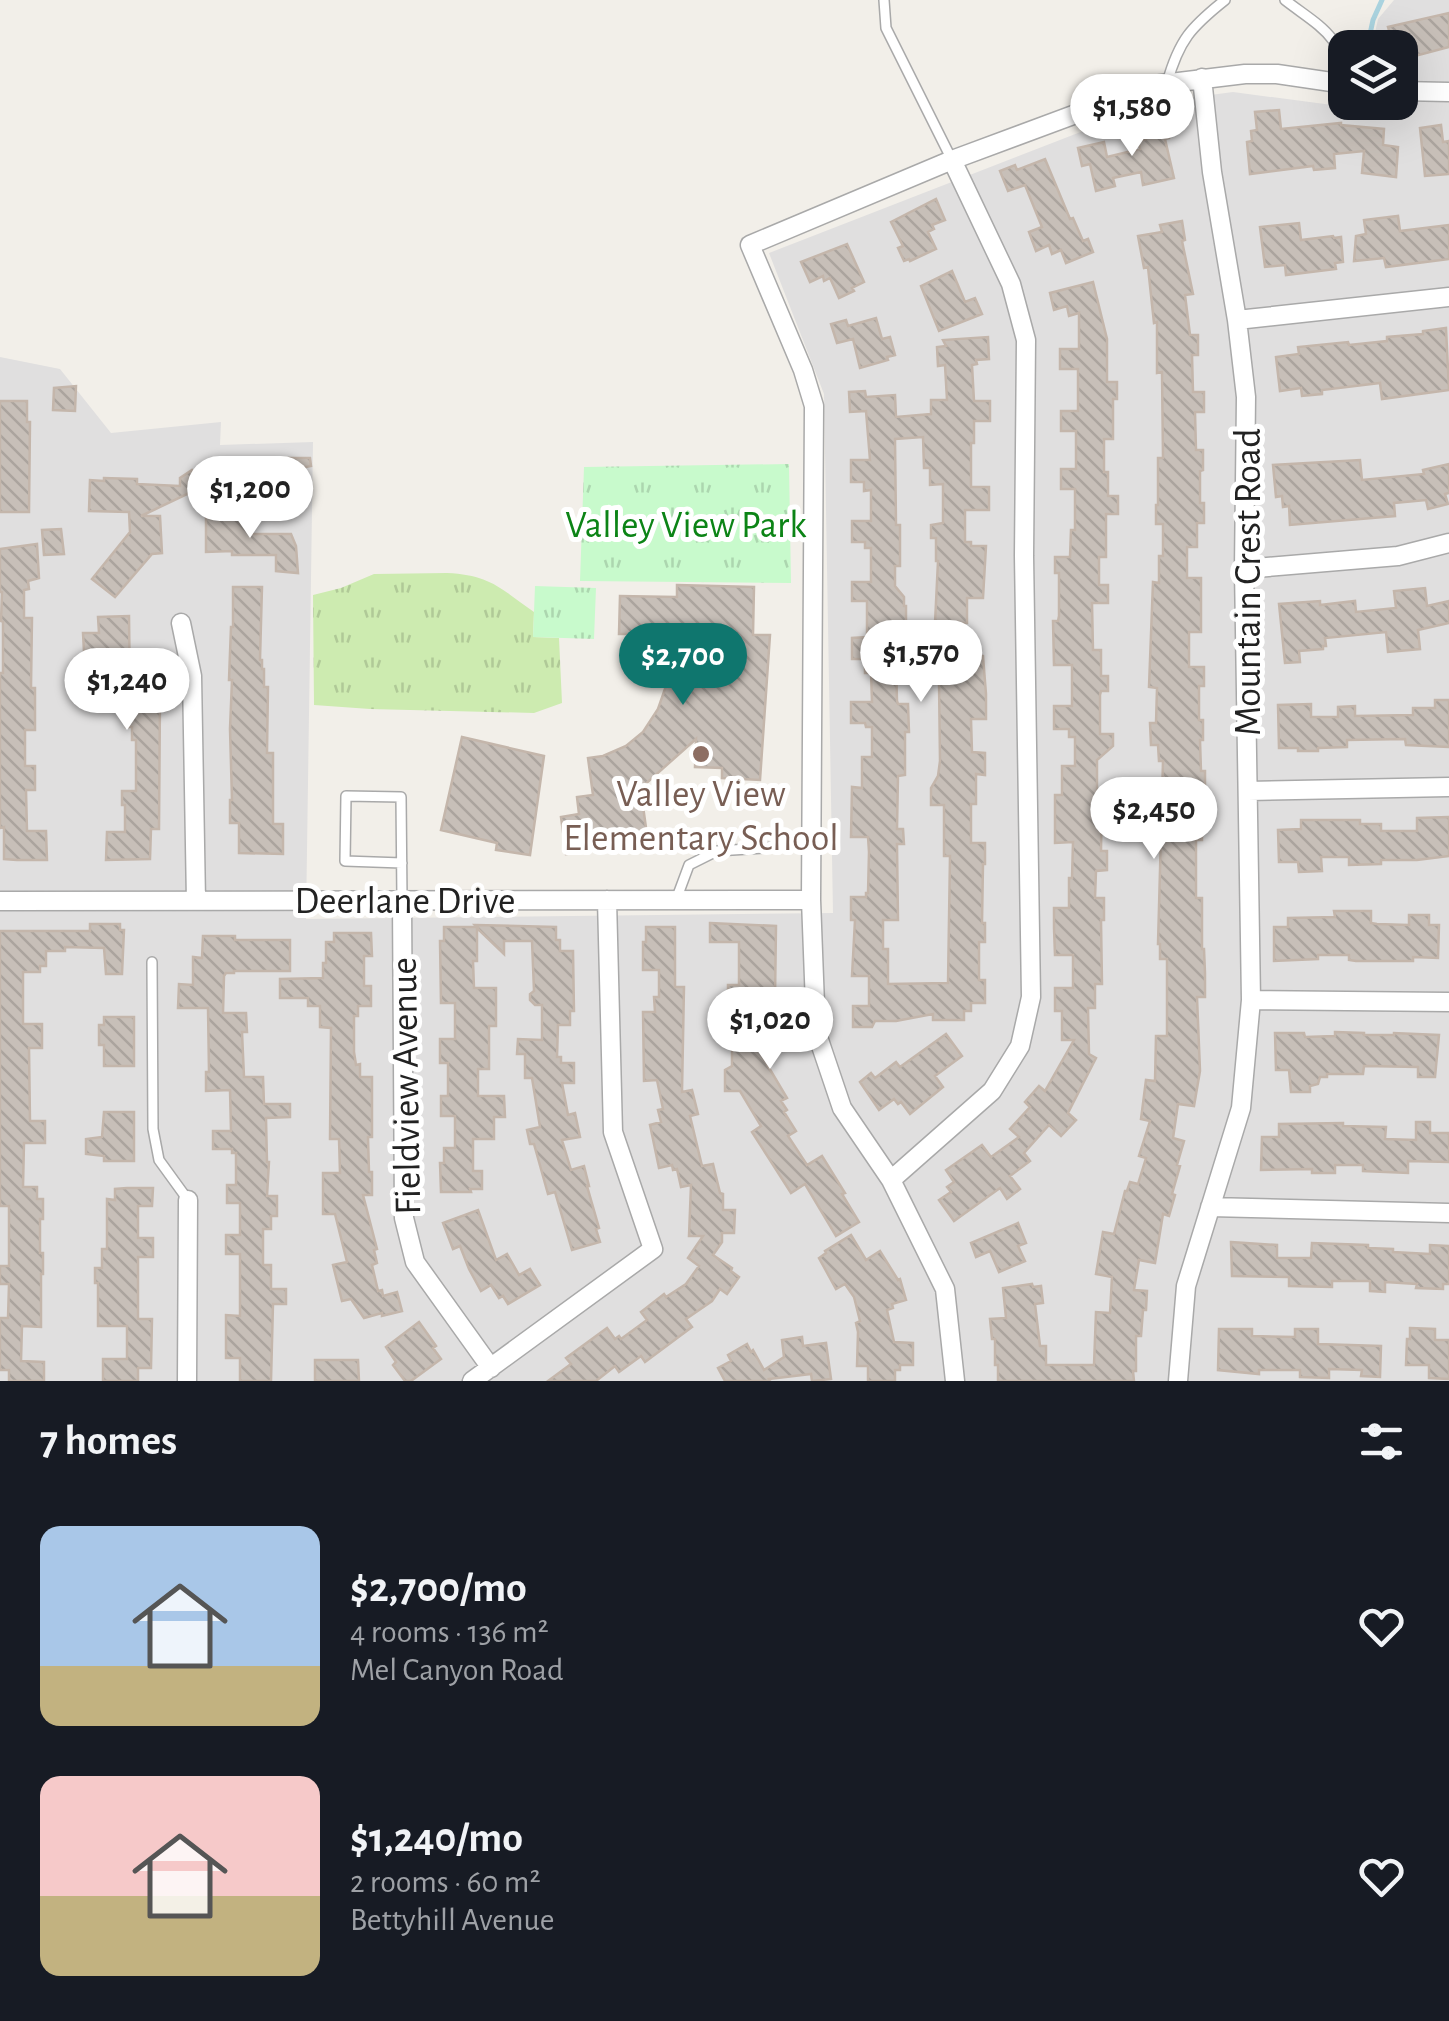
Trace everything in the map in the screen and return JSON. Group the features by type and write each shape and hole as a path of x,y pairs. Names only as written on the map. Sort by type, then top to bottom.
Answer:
{"street":[{"path":"955,1381 945,1289 891,1180 842,1108 816,1031 811,900 814,406 803,370 750,245 952,160 1154,84 1277,74 1328,82"},
{"name":"Mountain Crest Road","path":"1178,1381 1186,1286 1241,1108 1251,1000 1244,569 1246,398 1202,78"},
{"path":"1418,91 1449,92"},
{"path":"891,1180 992,1091 1020,1046 1031,997 1024,556 1026,340 1011,284 952,160"},
{"path":"1236,320 1449,297"},
{"path":"1244,569 1398,556 1449,543"},
{"path":"181,622 192,676 196,901"},
{"path":"1248,791 1449,787"},
{"name":"Fieldview Avenue","path":"402,900 404,1218 416,1262 491,1368"},
{"path":"472,1381 653,1250 613,1132 607,900"},
{"name":"Deerlane Drive","path":"0,902 811,900"},
{"path":"1251,1000 1449,1002"},
{"path":"187,1381 188,1200"},
{"path":"1210,1207 1449,1213"}],"lane":[{"path":"884,0 886,28 952,160"},
{"path":"1166,83 1176,52 1198,22 1225,0"},
{"path":"1284,0 1328,35"},
{"path":"402,863 345,862 346,796 400,797 402,863 402,900"},
{"path":"676,900 689,866 717,851 811,845"},
{"path":"152,962 153,1129 159,1160 188,1200"}],"shaded area":[{"path":"1394,0 1449,0 1449,1381 0,1381 0,357 60,369 111,433 221,422 220,445 313,442 306,919 833,913 824,394 769,253 1158,102 1233,92 1328,104 1328,120 1418,120 1418,30 1376,30 1378,19"}],"green space":[{"name":"Valley View Park","path":"789,464 791,583 580,581 584,467"},
{"path":"447,573 494,584 534,612 533,637 559,638 562,703 534,713 314,705 313,595 374,574"},
{"path":"535,586 596,588 594,639 533,637"}],"building":[{"path":"1449,13 1449,47 1418,55 1418,30 1388,27"},
{"path":"1279,110 1281,129 1341,123 1384,129 1383,145 1398,147 1396,177 1362,173 1364,151 1334,154 1335,168 1314,170 1313,166 1250,174 1247,142 1252,141 1251,131 1257,130 1255,112"},
{"path":"1165,119 1169,138 1165,139 1174,178 1143,185 1141,172 1113,178 1115,186 1096,191 1090,164 1082,166 1078,148 1104,142 1107,157 1140,149 1138,141 1146,139 1142,124"},
{"path":"1441,125 1443,142 1449,141 1449,174 1425,176 1420,128"},
{"path":"1045,159 1070,219 1073,218 1083,241 1088,239 1093,252 1066,263 1061,250 1052,254 1049,245 1036,251 1029,232 1042,227 1025,185 1008,191 1000,171 1015,165 1017,170"},
{"path":"936,199 945,220 932,225 934,229 928,232 936,249 904,261 898,248 903,246 891,222"},
{"path":"1398,216 1400,231 1449,225 1449,259 1386,267 1384,258 1354,261 1356,236 1366,234 1364,220"},
{"path":"1182,221 1193,294 1185,295 1190,335 1198,335 1198,355 1192,355 1193,392 1204,392 1204,412 1195,412 1196,450 1203,450 1200,503 1204,503 1204,523 1197,523 1197,547 1187,547 1187,578 1201,578 1201,632 1189,632 1189,667 1204,667 1204,686 1199,686 1199,720 1203,720 1200,740 1205,792 1197,792 1202,840 1196,840 1196,898 1202,898 1205,973 1205,997 1197,997 1200,1071 1194,1106 1178,1104 1173,1138 1184,1141 1172,1194 1175,1195 1169,1216 1163,1214 1155,1263 1139,1260 1134,1290 1147,1291 1141,1336 1136,1336 1134,1381 998,1381 990,1319 1006,1318 1003,1288 1041,1286 1043,1303 1035,1304 1040,1346 1046,1346 1046,1365 1094,1365 1096,1312 1110,1313 1112,1277 1096,1274 1103,1232 1114,1234 1125,1191 1130,1182 1138,1184 1146,1158 1139,1156 1150,1121 1141,1119 1146,1080 1155,1081 1156,1036 1167,1036 1167,959 1160,959 1158,944 1163,761 1159,761 1158,745 1151,745 1150,723 1156,723 1157,688 1149,687 1153,582 1159,583 1159,556 1163,556 1163,524 1156,524 1158,458 1163,458 1162,372 1157,373 1157,322 1154,323 1148,267 1144,268 1138,236 1162,232 1160,225"},
{"path":"1299,223 1301,240 1341,237 1343,262 1335,263 1336,269 1286,275 1285,265 1265,267 1260,227"},
{"path":"847,244 864,282 839,298 830,278 824,281 823,276 810,282 801,262"},
{"path":"952,271 965,302 975,298 982,314 939,331 921,286"},
{"path":"1093,282 1107,339 1107,382 1117,382 1113,439 1104,439 1104,472 1108,472 1108,496 1118,496 1118,514 1106,514 1106,557 1099,557 1099,585 1108,585 1108,603 1092,603 1093,650 1101,650 1101,676 1108,676 1108,691 1101,691 1100,695 1100,734 1113,734 1113,746 1097,760 1097,792 1102,792 1101,851 1107,851 1107,870 1096,871 1095,898 1104,898 1102,984 1095,984 1095,1008 1088,1008 1089,1054 1096,1058 1068,1113 1076,1120 1061,1136 1049,1125 1024,1153 1030,1161 1010,1176 1020,1189 1007,1199 1000,1188 954,1221 939,1200 951,1192 947,1187 954,1182 946,1170 982,1145 991,1157 1019,1137 1010,1129 1030,1107 1025,1102 1039,1086 1045,1091 1074,1040 1062,1040 1062,1011 1055,1011 1055,988 1073,988 1073,955 1055,955 1054,908 1069,908 1073,842 1055,843 1055,795 1062,795 1062,766 1075,766 1075,737 1069,737 1069,729 1054,729 1054,706 1072,706 1072,665 1054,665 1053,621 1058,621 1059,616 1055,557 1070,557 1071,530 1075,530 1075,489 1061,489 1061,469 1076,469 1076,431 1061,431 1061,411 1078,411 1078,369 1060,369 1060,349 1079,349 1079,313 1069,316 1067,306 1054,310 1050,293"},
{"path":"876,318 882,339 890,337 895,355 860,368 853,339 837,343 831,324 846,320 848,326"},
{"path":"1446,328 1449,390 1382,399 1380,383 1302,396 1301,388 1280,391 1276,357 1299,354 1298,347 1387,341 1387,337"},
{"path":"988,337 989,359 976,360 977,364 972,365 974,401 990,401 990,421 974,421 971,487 989,487 989,510 965,510 965,542 986,546 983,598 967,598 967,623 963,623 964,657 983,656 986,694 986,719 971,719 972,752 985,753 985,775 976,774 976,804 971,804 971,843 985,843 985,942 979,942 979,980 985,980 985,1003 971,1003 971,1011 964,1011 964,1020 933,1020 933,1014 875,1021 872,1027 853,1027 853,1006 869,1006 869,976 852,976 855,920 851,920 851,897 866,897 868,893 869,852 868,837 851,837 852,787 862,788 862,757 872,757 872,727 851,723 851,702 872,702 871,673 865,673 865,659 852,659 852,638 867,637 867,601 852,601 852,582 871,582 871,548 865,548 865,542 852,542 852,521 871,521 871,490 864,491 864,482 851,482 851,460 870,460 866,411 850,412 849,392 865,391 866,397 895,395 896,417 931,414 931,400 947,400 945,365 938,366 937,347 946,346 943,340","holes":["923,437 924,468 930,468 930,485 943,484 943,523 931,525 938,561 935,623 940,658 931,658 932,677 939,682 940,761 931,788 931,805 944,805 944,856 950,856 948,983 888,984 883,920 898,920 897,844 904,844 903,829 897,829 898,776 905,775 905,732 909,732 908,704 897,701 895,624 906,624 906,606 895,586 895,566 900,566 895,439"]},
{"path":"76,386 75,411 53,410 54,388"},
{"path":"0,401 27,401 29,512 0,512"},
{"path":"269,458 310,458 311,466 286,472 286,486 272,486"},
{"path":"1360,460 1362,480 1424,474 1423,470 1449,464 1449,493 1445,494 1448,504 1428,509 1426,500 1394,503 1395,516 1290,525 1289,506 1283,507 1282,496 1276,497 1273,465"},
{"path":"192,470 204,486 141,516 160,516 162,553 152,554 115,597 92,579 130,532 129,512 89,511 90,480 137,479 137,484 180,486 180,478"},
{"path":"206,516 249,516 252,534 291,534 298,573 276,571 276,555 206,552"},
{"path":"61,529 64,554 44,555 42,530"},
{"path":"37,544 39,578 28,581 29,589 24,590 24,618 32,618 31,688 35,688 35,730 25,730 25,766 35,766 35,790 26,790 27,831 46,831 47,860 4,859 4,827 0,828 3,622 0,549"},
{"path":"677,585 754,587 753,635 770,635 760,780 722,778 722,768 695,767 696,739 642,787 648,842 566,854 561,817 579,814 577,797 593,795 588,758 626,746 643,732 658,709 666,686 668,634 619,634 620,596 677,597"},
{"path":"233,587 262,587 260,660 264,687 268,687 267,753 273,753 273,824 283,824 283,854 239,853 239,823 230,823"},
{"path":"1425,588 1427,606 1449,601 1449,623 1418,630 1420,649 1388,652 1386,632 1325,638 1323,649 1299,651 1300,662 1285,663 1279,604 1355,601 1356,612 1396,608 1394,591"},
{"path":"129,616 130,696 160,696 159,829 151,829 150,859 106,860 107,832 125,832 122,791 136,791 136,740 132,740 132,727 126,727 126,708 87,709 83,633 99,633 98,617"},
{"path":"1435,700 1449,700 1449,747 1406,745 1405,739 1347,740 1347,747 1318,751 1279,748 1278,705 1311,704 1311,717 1338,717 1338,707 1355,706 1355,716 1413,715 1413,708 1435,708"},
{"path":"462,737 544,756 530,855 496,850 497,843 441,830"},
{"path":"1449,817 1449,856 1349,865 1349,857 1321,857 1322,871 1299,872 1298,862 1279,862 1278,830 1301,829 1301,820 1360,820 1360,824 1381,824 1381,831 1417,831 1417,818"},
{"path":"1334,911 1371,911 1371,923 1377,924 1409,925 1409,915 1429,915 1429,925 1439,925 1438,958 1356,961 1349,960 1349,955 1318,955 1318,959 1274,961 1274,927 1288,927 1288,918 1335,917"},
{"path":"710,923 776,926 775,999 757,999 757,1034 775,1034 775,1056 762,1056 787,1098 781,1101 787,1110 784,1112 796,1131 788,1136 807,1165 822,1156 859,1222 836,1236 805,1184 791,1193 752,1132 761,1126 740,1091 725,1091 725,1070 732,1066 732,1028 721,1026 721,1010 728,1010 728,985 739,985 739,942 710,942"},
{"path":"90,924 120,924 120,930 124,930 122,974 106,974 104,948 65,947 65,951 46,951 46,966 40,966 40,972 23,972 23,1024 42,1024 42,1048 29,1048 30,1121 45,1121 45,1143 24,1143 23,1187 37,1187 37,1199 43,1199 43,1274 41,1327 22,1326 21,1361 44,1362 44,1381 9,1381 9,1370 0,1370 0,1318 8,1318 9,1284 0,1284 0,1266 9,1266 9,1206 0,1206 0,931 90,931"},
{"path":"444,927 556,927 560,951 573,951 574,1011 570,1011 570,1025 558,1025 557,1057 561,1057 561,1063 574,1063 574,1083 562,1083 568,1115 575,1113 580,1137 562,1140 571,1170 584,1166 600,1242 572,1250 555,1192 548,1194 534,1144 530,1144 527,1130 540,1127 532,1078 525,1078 525,1054 517,1054 518,1039 542,1040 542,1005 530,1000 534,991 532,941 504,941 504,954 477,928 474,988 496,988 496,1026 489,1026 489,1069 478,1069 478,1096 504,1096 505,1117 494,1117 494,1139 473,1139 473,1171 482,1171 482,1189 441,1192 440,1163 444,1163 444,1148 455,1148 455,1116 441,1116 441,1096 448,1096 448,1063 440,1063 440,1039 455,1039 455,1003 441,1003 440,941 444,941"},
{"path":"646,927 675,927 675,987 684,987 682,1092 692,1090 698,1114 690,1116 702,1166 713,1164 723,1194 723,1210 735,1210 734,1233 722,1233 722,1242 713,1255 739,1277 727,1294 720,1289 712,1301 686,1319 692,1327 645,1362 641,1356 619,1372 615,1366 596,1381 548,1381 571,1364 566,1358 607,1328 615,1339 621,1339 647,1320 641,1312 664,1294 666,1297 686,1284 699,1266 688,1258 703,1236 689,1236 691,1185 681,1187 677,1169 673,1170 672,1165 659,1168 650,1125 661,1122 658,1110 663,1109 657,1080 644,1081 643,1012 655,1012 654,997 659,997 659,970 643,970"},
{"path":"334,933 371,933 372,956 364,956 364,986 371,986 371,1006 358,1006 358,1016 354,1016 356,1065 360,1064 360,1077 372,1077 372,1137 368,1137 372,1195 363,1195 377,1249 377,1263 372,1265 378,1291 382,1290 383,1296 397,1292 402,1311 364,1318 351,1299 342,1301 333,1265 347,1262 335,1214 323,1214 323,1173 340,1173 339,1139 330,1139 331,1028 320,1027 320,1006 308,1006 308,998 280,998 280,979 323,978 326,942 334,942"},
{"path":"203,936 290,940 290,971 234,971 224,976 223,1013 246,1013 247,1032 242,1032 244,1077 263,1077 264,1104 290,1104 290,1117 266,1118 267,1196 277,1196 277,1216 271,1216 271,1229 263,1229 263,1265 271,1265 271,1289 286,1289 286,1304 273,1304 271,1381 240,1381 240,1358 226,1358 226,1315 240,1316 240,1254 226,1254 226,1235 240,1235 240,1203 227,1203 227,1185 236,1185 236,1153 232,1149 213,1149 213,1131 231,1131 230,1090 206,1091 208,1008 178,1008 179,984 193,985 193,957 202,958"},
{"path":"104,1017 134,1017 134,1066 104,1066 99,1025 104,1025"},
{"path":"1335,1032 1439,1035 1435,1077 1418,1077 1418,1067 1364,1066 1363,1074 1327,1074 1310,1086 1310,1092 1291,1092 1289,1070 1276,1070 1275,1033 1304,1033 1305,1037 1335,1036"},
{"path":"946,1034 962,1056 935,1076 943,1087 910,1114 894,1099 879,1110 860,1082 871,1073 875,1078 896,1062 900,1067"},
{"path":"104,1112 134,1112 134,1161 104,1161 104,1156 86,1154 86,1139 102,1137"},
{"path":"1416,1122 1430,1122 1430,1133 1449,1133 1449,1162 1408,1161 1408,1173 1363,1171 1363,1165 1335,1165 1335,1173 1312,1173 1312,1169 1261,1170 1262,1137 1279,1137 1279,1124 1386,1127 1385,1139 1416,1140"},
{"path":"153,1188 152,1206 138,1206 138,1238 153,1238 153,1257 138,1257 138,1319 152,1319 151,1368 138,1368 138,1381 103,1381 103,1359 127,1359 127,1326 98,1326 95,1268 102,1268 102,1249 107,1249 107,1199 115,1200 115,1189"},
{"path":"478,1210 496,1260 507,1254 519,1275 530,1269 540,1285 508,1304 491,1285 481,1291 460,1246 453,1249 443,1223"},
{"path":"1018,1223 1026,1243 1018,1246 1025,1261 999,1272 990,1251 976,1257 971,1243"},
{"path":"851,1235 866,1260 880,1251 900,1279 906,1300 887,1310 894,1342 913,1343 913,1365 900,1365 900,1370 895,1370 895,1381 868,1381 868,1366 857,1366 856,1323 860,1321 854,1297 845,1284 836,1289 819,1258"},
{"path":"1231,1242 1277,1245 1277,1258 1311,1258 1312,1243 1368,1245 1393,1252 1430,1254 1430,1245 1449,1246 1449,1284 1443,1284 1443,1289 1385,1282 1385,1292 1370,1291 1370,1281 1332,1281 1332,1287 1289,1286 1289,1277 1232,1276"},
{"path":"419,1322 441,1359 411,1381 405,1381 386,1347"},
{"path":"1410,1328 1435,1329 1435,1340 1449,1340 1449,1379 1429,1378 1429,1365 1406,1365"},
{"path":"1219,1329 1252,1329 1252,1336 1295,1337 1295,1329 1318,1329 1318,1344 1381,1346 1380,1377 1361,1376 1362,1370 1329,1369 1329,1378 1300,1377 1300,1370 1259,1370 1259,1374 1218,1370"},
{"path":"802,1337 803,1346 826,1343 831,1379 812,1381 811,1374 770,1381 725,1381 718,1368 731,1361 728,1355 747,1344 764,1370 784,1357 782,1340"},
{"path":"315,1360 358,1360 359,1381 315,1381"}],"waterway":[{"path":"1371,30 1382,0"}],"place":[{"name":"Valley View Elementary School","path":"701,754"}]}
